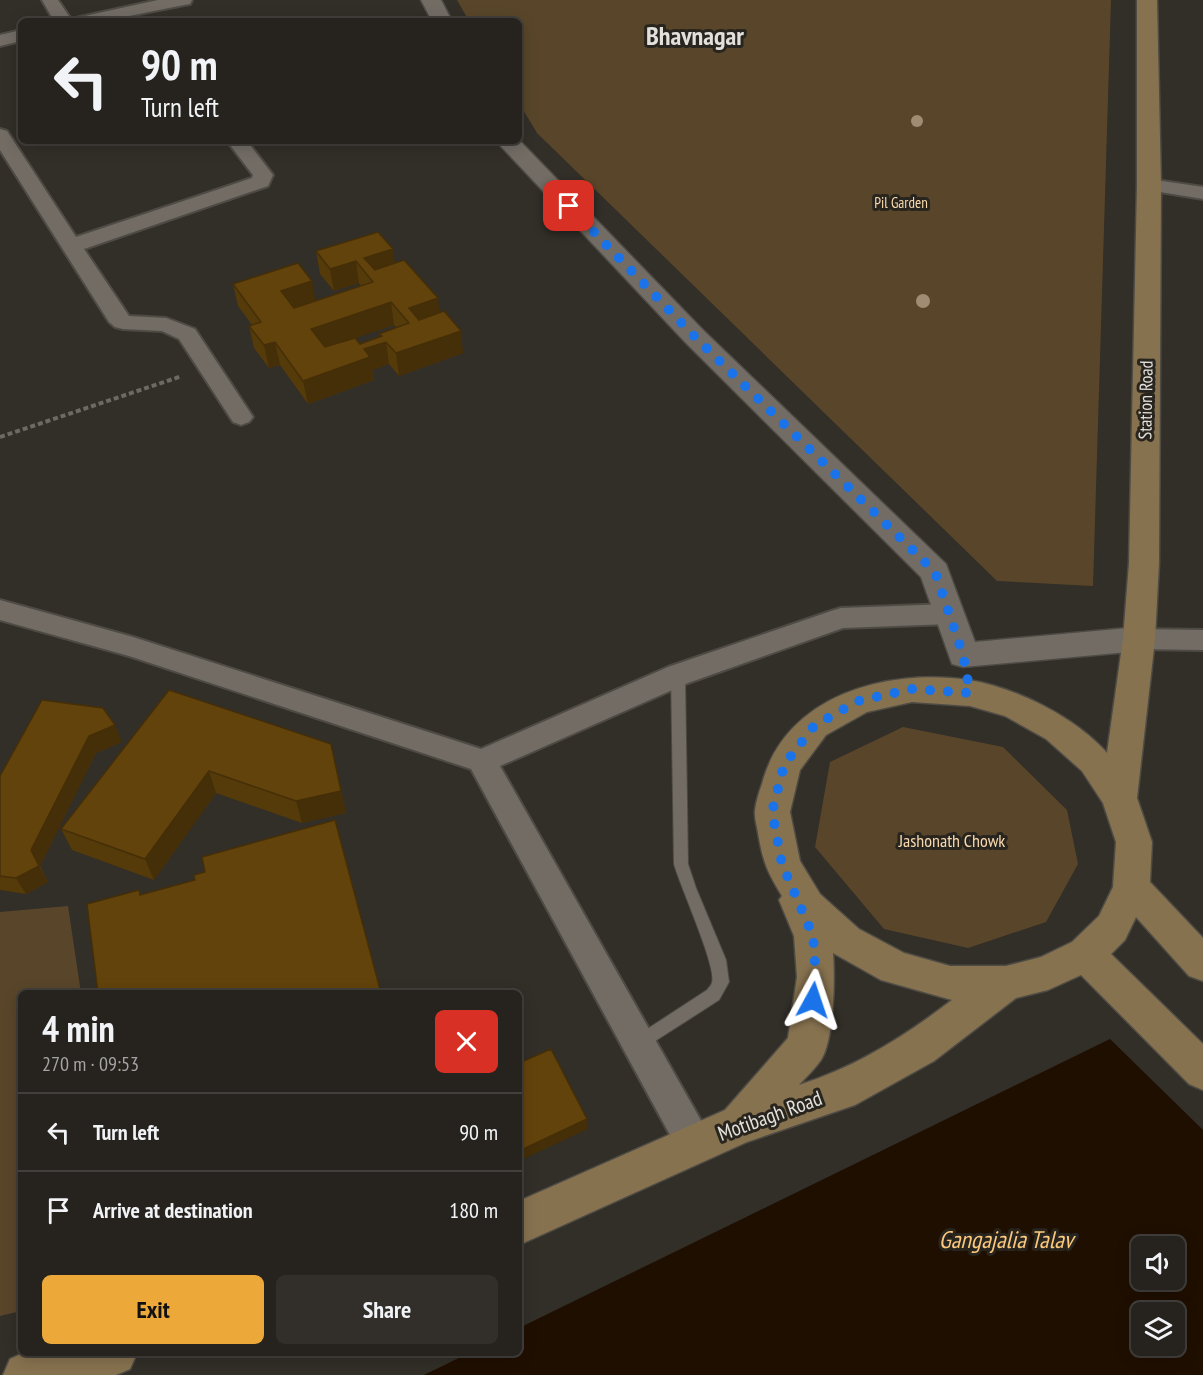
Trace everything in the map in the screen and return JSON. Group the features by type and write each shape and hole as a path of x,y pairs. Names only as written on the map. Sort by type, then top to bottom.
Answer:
{"main road":[{"name":"Station Road","path":"1119,798 1139,639 1144,563 1149,185 1147,0"},
{"path":"740,1124 807,1046 816,978 813,936 782,864 772,812 784,765 814,726 858,701 912,689 970,693 1016,707 1058,730 1094,761 1119,798 1134,842 1131,887 1112,928 1085,954 1048,973 1006,983 950,983 895,968 846,941 807,905 782,864"},
{"path":"1131,887 1203,964"},
{"path":"1085,954 1203,1071"},
{"name":"Motibagh Road","path":"522,1222 740,1124 841,1091 920,1048 1006,983"},
{"path":"26,1375 102,1356"}],"street":[{"path":"50,0 61,18"},
{"path":"93,18 183,0"},
{"path":"430,0 440,18"},
{"path":"0,41 18,36"},
{"path":"18,130 0,135 117,317 123,322 166,325 180,329 187,334 241,417"},
{"path":"71,246 261,182 263,175 239,144"},
{"path":"510,144 694,336 935,572 963,655 970,693"},
{"path":"1149,185 1203,193"},
{"path":"0,610 133,648 482,761 678,675 841,618 949,615"},
{"path":"963,655 1139,639 1203,640"},
{"path":"482,761 694,1145"}],"lane":[{"path":"638,1044 713,995 721,982 718,960 687,888 681,864 678,675"}],"path":[{"path":"0,437 208,367"}],"green space":[{"name":"Pil Garden","path":"457,0 1111,0 1093,586 997,581 537,133 522,108 522,18 467,18"},
{"name":"Jashonath Chowk","path":"903,727 1003,747 1067,810 1078,864 1046,922 968,948 884,929 815,847 830,762"},
{"path":"68,906 81,990 18,990 18,1312 0,1316 0,912"}],"water":[{"name":"Gangajalia Talav","path":"1110,1039 1203,1130 1203,1375 424,1375 463,1356 522,1356 522,1327"}],"building":[{"path":"378,232 393,249 364,258 375,270 404,260 438,298 409,308 419,320 444,311 461,331 396,353 386,342 364,349 370,357 303,381 275,342 264,345 249,326 261,322 233,284 298,263 312,281 281,291 294,308 373,282 356,261 330,269 316,251","holes":["391,302 409,323 360,344 355,338 325,347 311,329"]},
{"path":"169,690 331,744 341,791 296,801 209,771 145,859 61,829"},
{"path":"42,700 103,708 115,725 89,736 31,850 39,866 16,878 0,876 0,776"},
{"path":"335,820 380,990 98,990 87,904 139,890 140,895 195,880 194,875 205,872 202,857"},
{"path":"551,1049 587,1119 522,1150 522,1062"}],"district":[{"name":"Bhavnagar","path":"695,36"}],"route":[{"path":"569,206 694,336 935,572 963,655 970,693 912,689 858,701 814,726 784,765 772,812 782,864 813,936 816,978 813,1000"}]}
